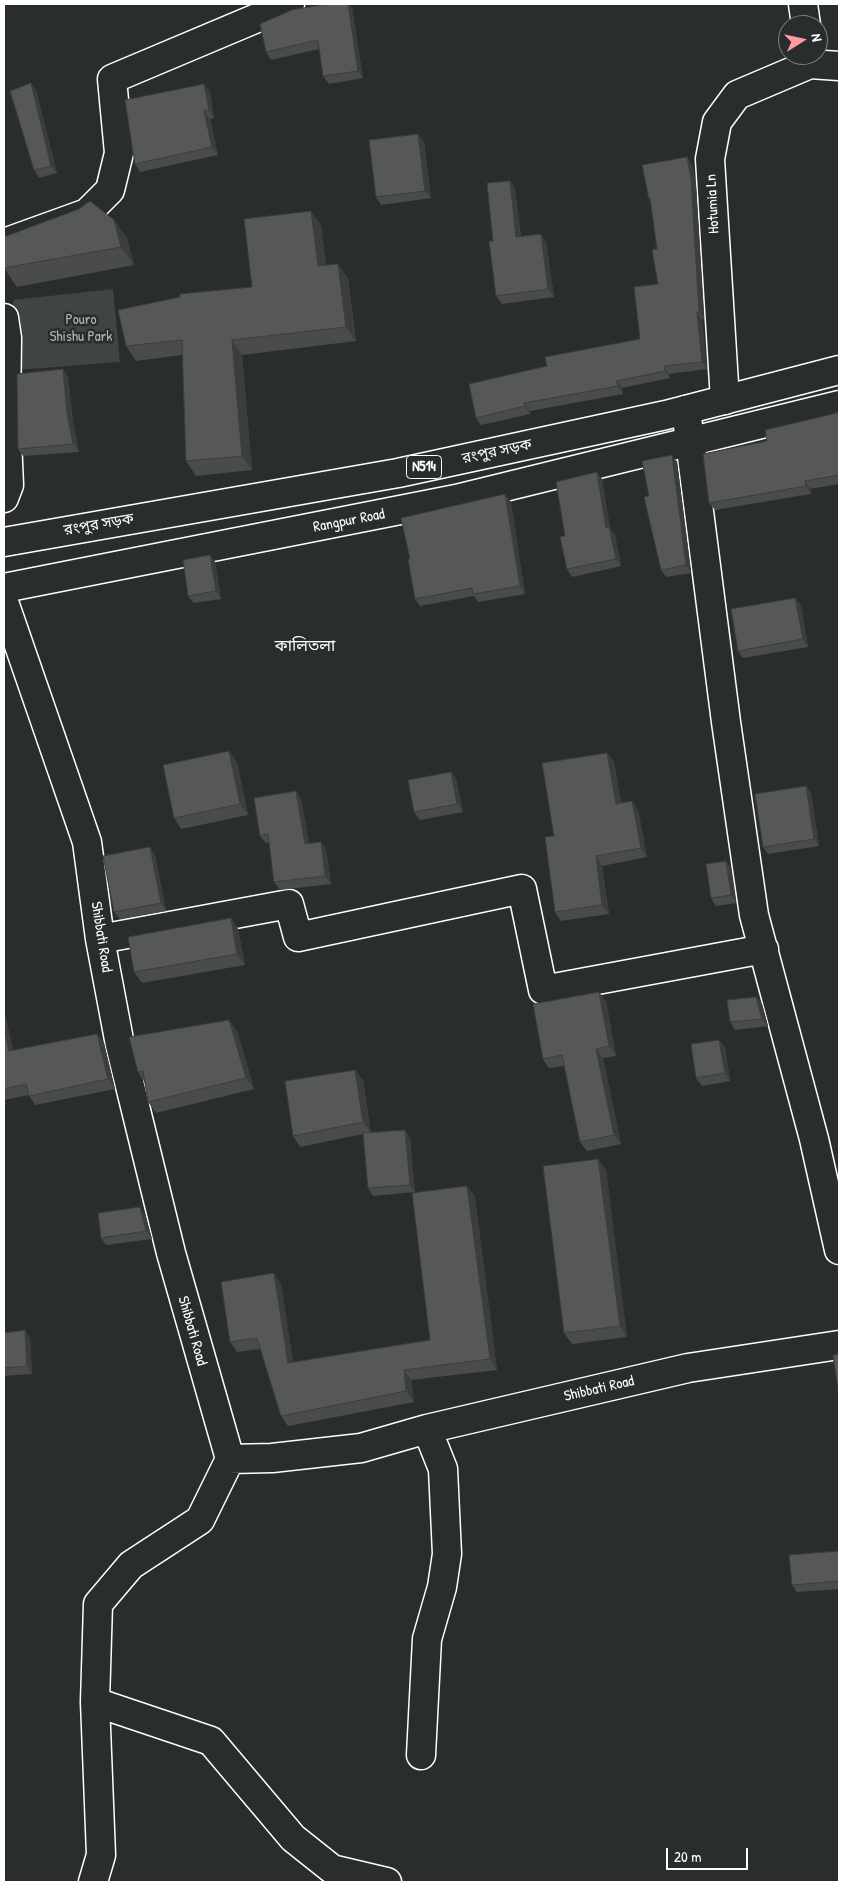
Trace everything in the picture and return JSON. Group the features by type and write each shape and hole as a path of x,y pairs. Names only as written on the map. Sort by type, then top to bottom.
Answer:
{"main road":[{"path":"4,243 87,214 110,190 119,152 112,79 290,4"},
{"name":"Hotumia Ln","path":"725,400 710,159 717,122 737,95 800,65"},
{"path":"4,318 7,338 6,417 9,485 4,498"},
{"name":"রংপুর সড়ক","path":"4,542 398,473 686,410 839,370"},
{"path":"691,442 839,405"},
{"path":"686,410 729,741 754,915 814,1139 839,1250"},
{"name":"Rangpur Road","path":"4,588 456,499 691,442"},
{"name":"Shibbati Road","path":"4,602 86,842 100,939 120,1045 171,1253 230,1459 272,1458 361,1448 427,1429 688,1368 839,1346"},
{"path":"100,939 289,904 298,937 522,889 542,990 764,949"},
{"path":"421,1755 427,1639 442,1587 448,1554 443,1470 427,1429"},
{"path":"93,1882 101,1855 94,1702 98,1604 131,1565 200,1520 230,1459"},
{"path":"94,1702 212,1741 299,1843 332,1870 387,1882"}],"green space":[{"name":"Pouro Shishu Park","path":"113,289 120,362 16,370 13,300"}],"building":[{"path":"327,4 348,4 358,71 323,76 318,40 266,52 260,24 292,10"},
{"path":"31,83 51,166 34,170 10,91"},
{"path":"204,84 209,110 204,111 212,147 135,164 125,100"},
{"path":"418,134 425,191 376,197 369,140"},
{"path":"687,157 691,178 699,312 697,312 702,362 664,366 665,371 616,381 618,386 524,403 525,406 476,418 469,384 547,366 545,357 640,339 634,287 658,284 652,250 657,249 650,198 642,165"},
{"path":"510,181 516,237 541,234 548,289 496,296 489,241 493,241 487,183"},
{"path":"90,201 114,220 121,247 4,268 4,237 79,209"},
{"path":"311,211 318,266 338,264 346,327 232,340 242,456 186,461 182,340 126,346 118,310 180,297 180,294 252,287 244,219"},
{"path":"63,369 67,413 73,444 18,449 17,374"},
{"path":"839,411 839,475 805,481 806,486 709,503 703,454 767,441 765,430"},
{"path":"672,455 686,565 661,570 644,497 649,496 642,461"},
{"path":"597,472 606,528 609,527 616,559 567,569 560,537 565,536 556,482"},
{"path":"505,494 520,586 473,594 472,588 415,599 408,559 410,559 401,518"},
{"path":"210,555 216,591 188,596 183,560"},
{"path":"795,598 803,639 738,651 731,609"},
{"path":"229,751 240,804 174,818 163,765"},
{"path":"607,753 616,804 632,801 641,848 596,856 602,905 555,912 545,837 554,836 542,763"},
{"path":"451,772 457,804 414,812 408,780"},
{"path":"806,786 814,839 763,847 755,794"},
{"path":"296,791 305,844 321,842 325,876 274,882 268,834 260,836 254,798"},
{"path":"150,847 161,903 114,912 103,856"},
{"path":"726,861 731,895 711,898 706,864"},
{"path":"231,918 237,954 134,972 128,937"},
{"path":"599,992 609,1046 596,1049 614,1135 580,1142 562,1055 543,1059 533,1004"},
{"path":"756,997 762,1019 730,1022 727,1000"},
{"path":"229,1020 246,1078 148,1102 143,1071 138,1072 129,1037"},
{"path":"4,1028 9,1051 97,1034 108,1079 29,1096 26,1084 4,1089"},
{"path":"719,1040 725,1073 696,1078 691,1044"},
{"path":"355,1070 363,1122 293,1136 285,1081"},
{"path":"405,1130 410,1185 368,1188 363,1133"},
{"path":"598,1159 620,1326 564,1333 543,1166"},
{"path":"467,1186 490,1359 404,1370 406,1391 281,1416 257,1338 230,1342 221,1282 274,1273 288,1363 430,1340 412,1193"},
{"path":"140,1207 146,1231 101,1238 98,1213"},
{"path":"25,1330 27,1366 4,1368 4,1333"},
{"path":"839,1354 839,1396 833,1355"},
{"path":"839,1551 839,1581 792,1585 789,1555"}],"district":[{"name":"কালিতলা","path":"305,647"}]}
